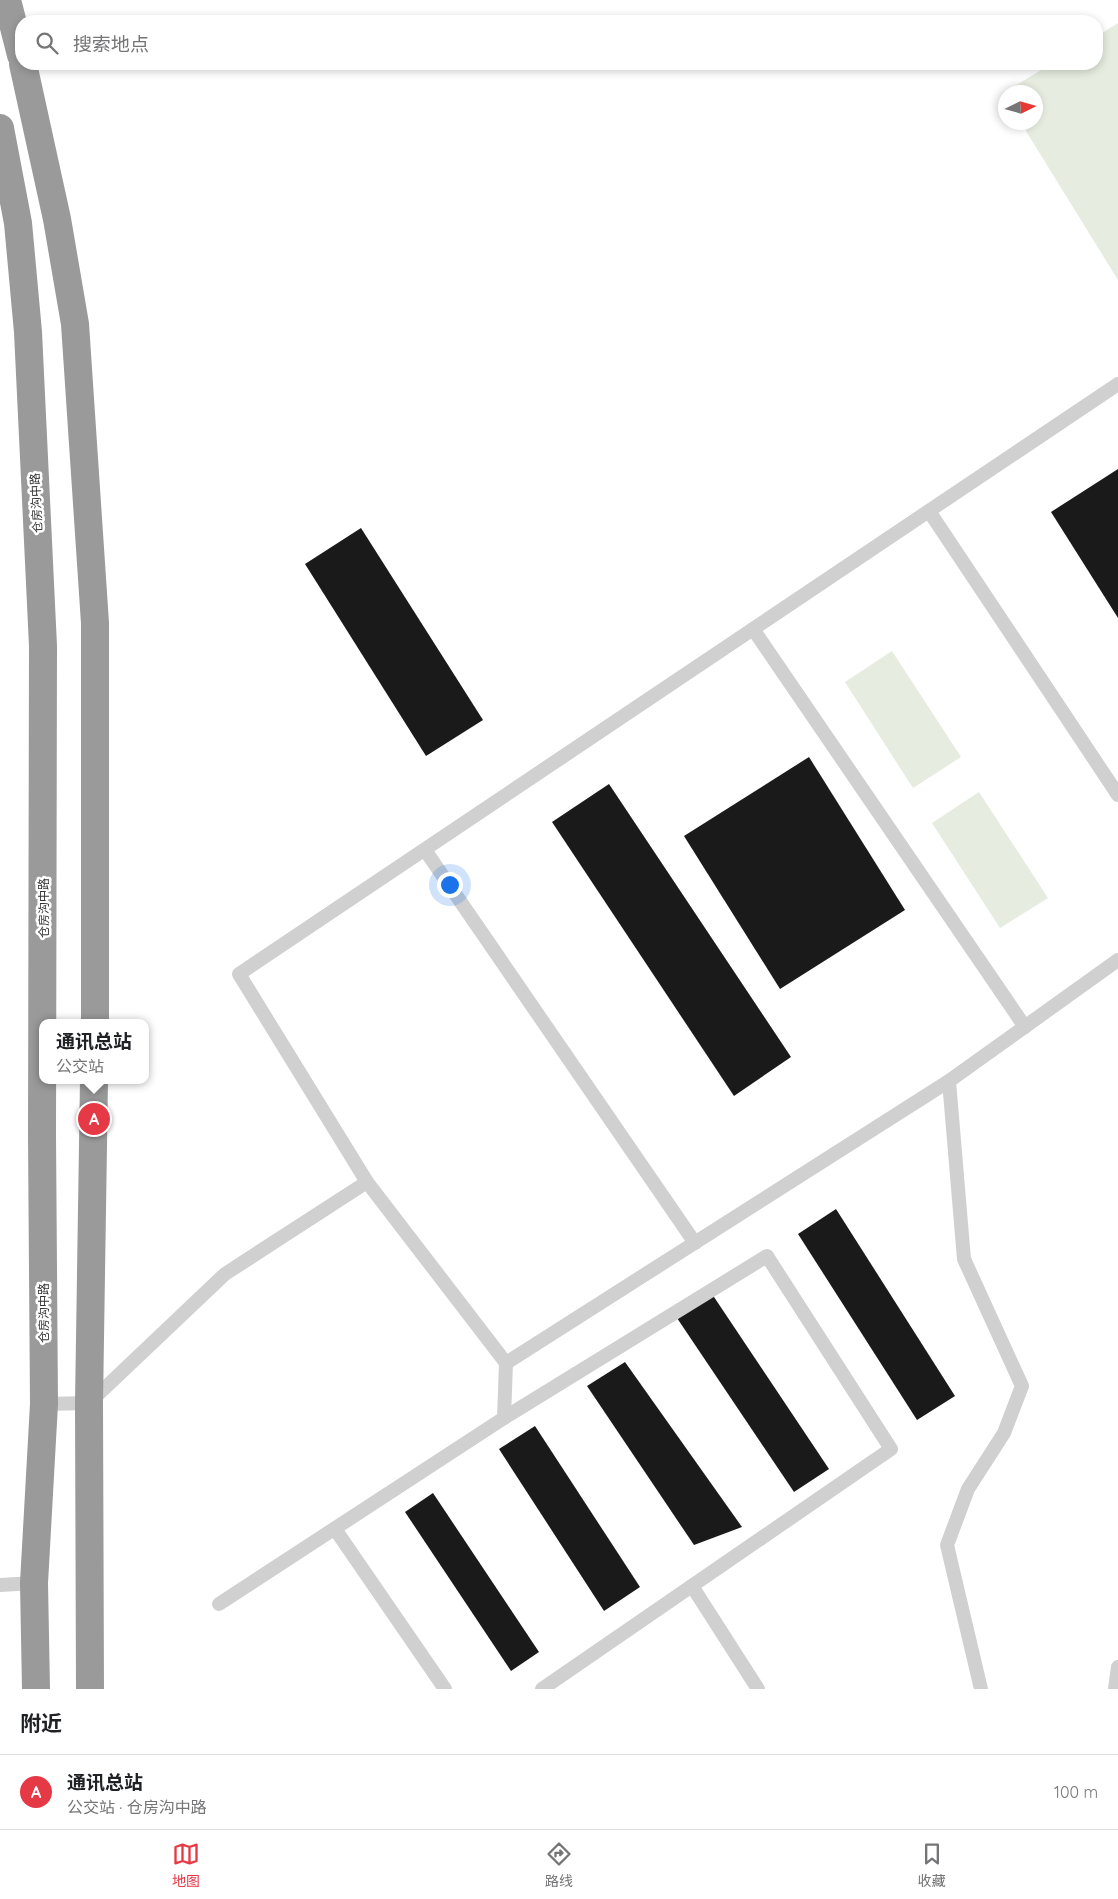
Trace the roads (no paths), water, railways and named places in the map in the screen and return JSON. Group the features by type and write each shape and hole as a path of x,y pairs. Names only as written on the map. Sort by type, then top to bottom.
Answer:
{"highway":[{"path":"7,0 15,31"},
{"path":"24,70 57,219 76,334 95,623 95,1019"},
{"name":"仓房沟中路","path":"0,128 18,223 28,332 44,646 43,1019"},
{"name":"仓房沟中路","path":"36,1689 34,1583 44,1404 42,1084"},
{"path":"90,1689 90,1403 94,1084"}],"lane":[{"path":"504,1418 506,1363 367,1182 239,974 1118,384"},
{"path":"929,511 1118,795"},
{"path":"753,629 1025,1027"},
{"path":"425,850 695,1243"},
{"path":"506,1363 949,1081 1118,960"},
{"path":"949,1081 964,1259 1022,1386 1004,1433 968,1489 946,1545 981,1689"},
{"path":"44,1404 90,1403 225,1274 367,1182"},
{"path":"219,1604 504,1418 767,1256 891,1449 542,1689"},
{"path":"335,1529 445,1689"},
{"path":"0,1585 34,1583"},
{"path":"692,1586 758,1689"},
{"path":"1115,1689 1118,1667"}],"place":[{"name":"通讯总站","path":"94,1119"}]}
